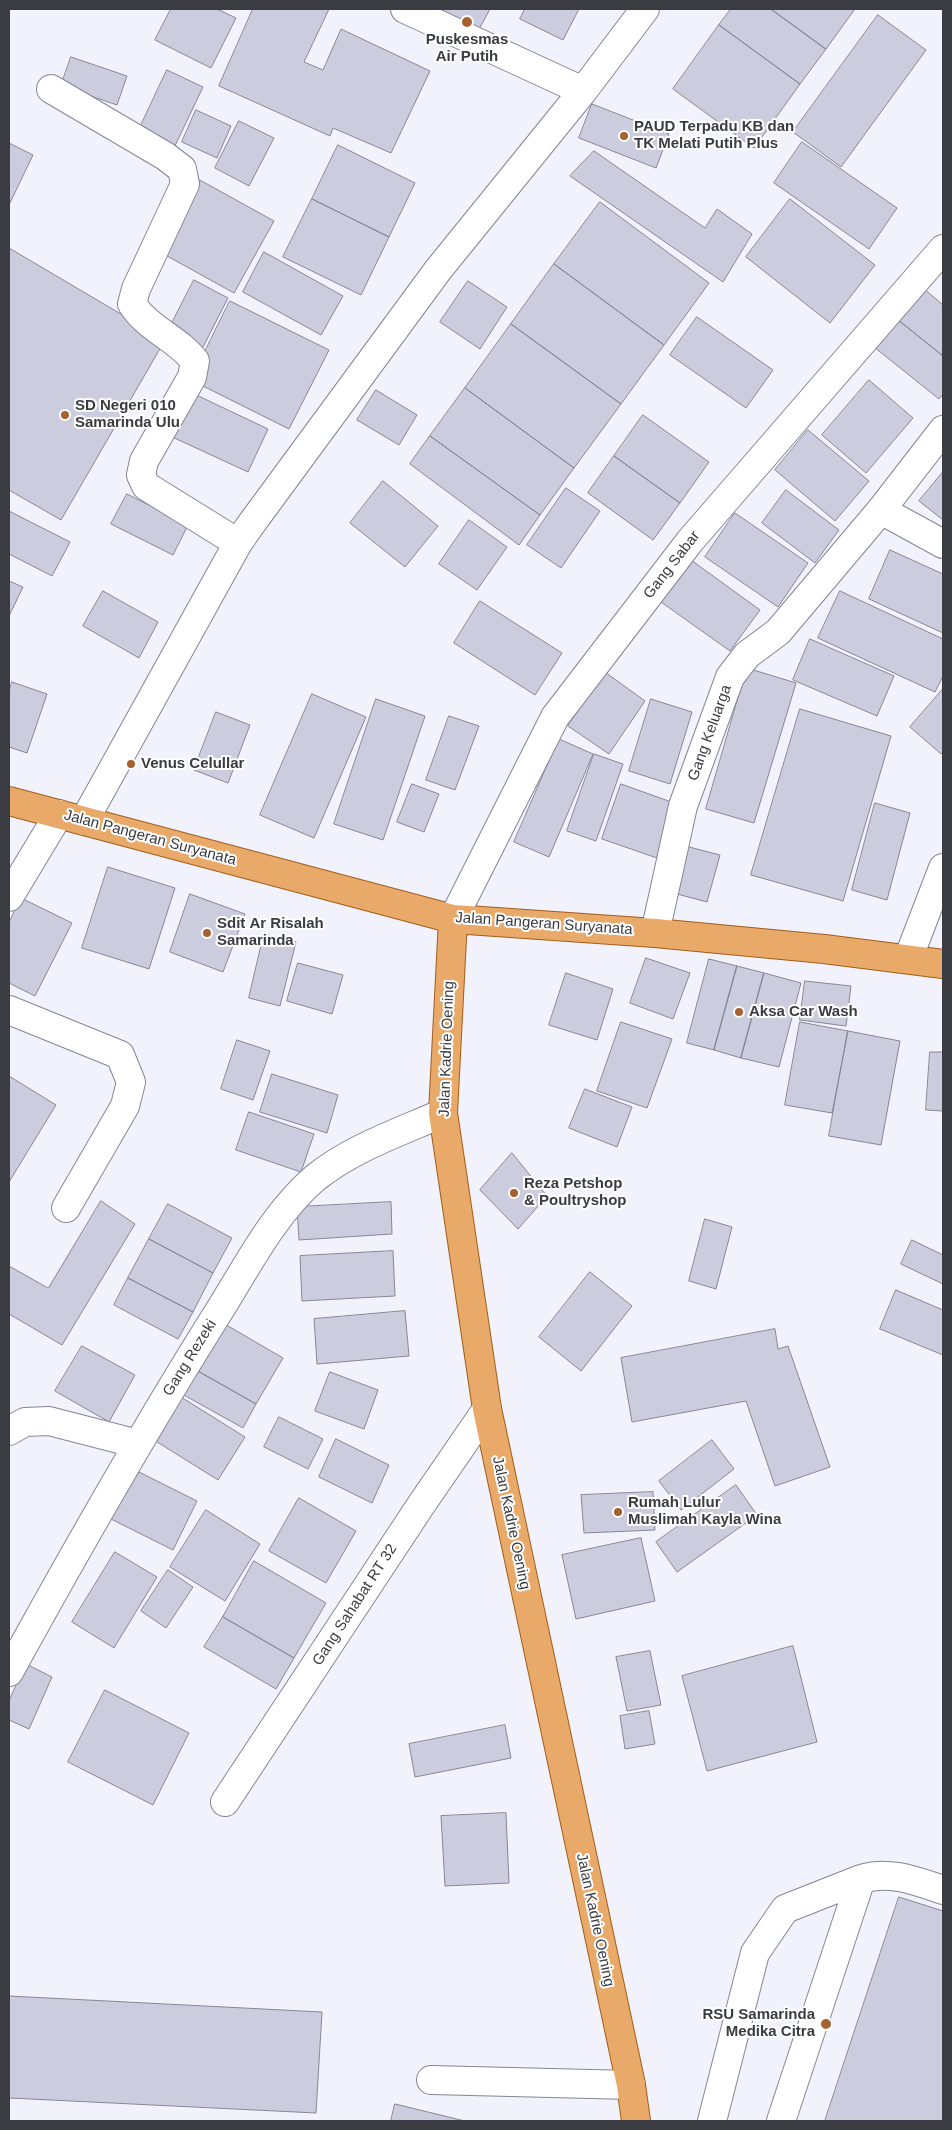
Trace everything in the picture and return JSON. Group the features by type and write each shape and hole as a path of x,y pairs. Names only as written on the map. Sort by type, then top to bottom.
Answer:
{"main road":[{"name":"Jalan Pangeran Suryanata","path":"9,801 454,919 655,933 943,964"},
{"name":"Jalan Kadrie Oening","path":"454,919 443,1113 487,1409 631,2085 636,2121"}],"street":[{"path":"405,9 583,90"},
{"path":"9,897 71,817 238,543 438,270 583,90 645,9"},
{"path":"51,89 182,168 185,184 136,289 132,304 139,316 186,348 195,361 192,377 144,460 141,475 146,486 238,543"},
{"name":"Gang Sabar","path":"454,919 555,717 690,541 943,249"},
{"name":"Gang Keluarga","path":"655,933 683,806 730,677 747,655 778,632 881,510 943,430"},
{"path":"881,510 943,544"},
{"path":"908,959 943,868"},
{"path":"9,1010 120,1055 131,1082 126,1106 66,1208"},
{"name":"Gang Rezeki","path":"9,1672 168,1392 255,1254 293,1199 316,1178 344,1157 443,1113"},
{"name":"Gang Sahabat RT 32","path":"225,1802 487,1409"},
{"path":"9,1432 25,1422 49,1421 138,1444"},
{"path":"712,2121 755,1953 785,1909 876,1874 908,1879 943,1890"},
{"path":"781,2121 861,1879"},
{"path":"431,2080 631,2085"}],"building":[{"path":"171,9 217,9 236,18 211,68 155,40"},
{"path":"253,9 329,9 304,62 323,70 341,29 430,71 391,153 333,128 330,136 219,86"},
{"name":"Puskesmas Air Putih","path":"426,9 490,9 476,35"},
{"path":"525,9 579,9 563,40 520,19"},
{"path":"731,9 771,9 826,49 800,84 719,25"},
{"path":"771,9 855,9 826,49"},
{"path":"878,15 926,50 841,167 793,132"},
{"path":"719,25 800,84 754,148 673,89"},
{"path":"71,57 127,76 117,105 61,86"},
{"path":"167,70 203,87 172,152 136,136"},
{"name":"PAUD Terpadu KB dan TK Melati Putih Plus","path":"592,104 669,134 656,168 579,138"},
{"path":"196,110 231,126 217,158 182,142"},
{"path":"239,121 274,138 249,186 215,168"},
{"path":"802,142 897,208 869,249 774,183"},
{"path":"9,143 33,155 9,205"},
{"path":"338,145 415,183 389,237 312,199"},
{"path":"594,151 705,228 717,209 752,234 723,282 570,176"},
{"path":"198,179 274,221 234,293 158,251"},
{"path":"312,199 389,237 361,295 283,257"},
{"path":"790,199 875,265 830,323 746,257"},
{"path":"600,202 709,283 664,345 554,264"},
{"name":"SD Negeri 010 Samarinda Ulu","path":"9,248 165,340 61,520 9,490"},
{"path":"264,252 343,296 321,335 243,292"},
{"path":"554,264 664,345 621,404 511,324"},
{"path":"194,280 228,298 202,349 168,331"},
{"path":"468,281 507,307 480,349 440,322"},
{"path":"922,287 943,305 943,356 897,319"},
{"path":"230,301 329,350 289,429 191,380"},
{"path":"697,317 773,370 746,408 670,355"},
{"path":"897,319 943,356 943,394 939,399 874,347"},
{"path":"511,324 621,404 574,468 465,388"},
{"path":"869,380 913,418 866,473 822,435"},
{"path":"465,388 574,468 540,515 430,436"},
{"path":"376,390 417,415 399,445 357,420"},
{"path":"190,392 268,429 248,472 170,436"},
{"path":"643,415 709,462 680,503 614,456"},
{"path":"808,430 869,481 835,521 775,470"},
{"path":"430,436 540,515 519,545 410,464"},
{"path":"614,456 680,503 653,540 588,493"},
{"path":"943,472 943,520 919,501"},
{"path":"383,481 438,526 405,567 350,523"},
{"path":"566,488 600,511 561,568 527,545"},
{"path":"786,490 839,530 815,563 762,523"},
{"path":"127,494 188,525 173,555 111,524"},
{"path":"9,511 70,542 52,576 9,554"},
{"path":"735,513 808,563 778,607 705,557"},
{"path":"469,520 507,547 477,590 439,564"},
{"path":"890,550 943,574 943,633 869,599"},
{"path":"691,560 760,610 730,651 661,602"},
{"path":"9,581 23,587 9,616"},
{"path":"103,591 158,622 139,658 83,626"},
{"path":"840,591 943,639 943,676 935,692 818,638"},
{"path":"480,601 562,653 535,695 454,643"},
{"path":"810,639 894,676 877,716 793,680"},
{"path":"747,668 796,683 754,823 706,809"},
{"path":"605,672 645,701 609,754 568,726"},
{"path":"12,682 47,694 27,753 9,747 9,692"},
{"path":"943,689 943,752 941,754 910,727"},
{"path":"312,694 366,717 314,838 260,815"},
{"path":"376,699 425,716 383,840 334,824"},
{"path":"651,699 692,712 670,784 629,771"},
{"path":"800,709 891,736 843,901 751,875"},
{"path":"216,712 250,725 228,783 194,770"},
{"path":"449,716 479,726 455,790 426,780"},
{"path":"559,739 593,754 549,857 514,842"},
{"path":"594,754 623,764 596,841 567,831"},
{"path":"412,784 439,794 424,832 397,822"},
{"path":"621,784 677,804 657,858 602,839"},
{"path":"875,803 910,813 887,900 852,890"},
{"path":"689,847 720,855 707,902 677,894"},
{"path":"108,867 175,888 149,969 82,948"},
{"name":"Sdit Ar Risalah Samarinda","path":"190,894 245,914 223,972 170,952"},
{"path":"21,898 72,923 35,996 9,983 9,923"},
{"path":"264,934 296,942 280,1006 249,998"},
{"path":"646,958 690,973 673,1019 630,1003"},
{"path":"709,959 737,966 714,1050 687,1043"},
{"path":"298,963 343,975 332,1014 287,1001"},
{"name":"Aksa Car Wash","path":"737,966 764,973 741,1058 714,1050"},
{"path":"566,973 613,989 597,1040 549,1025"},
{"path":"764,973 801,983 779,1067 741,1058"},
{"path":"805,981 851,986 846,1026 800,1020"},
{"path":"621,1022 672,1039 647,1108 597,1091"},
{"path":"800,1022 848,1031 832,1113 785,1105"},
{"path":"848,1031 900,1041 881,1145 829,1136"},
{"path":"237,1040 270,1051 253,1100 221,1089"},
{"path":"930,1052 943,1052 943,1111 926,1110"},
{"path":"272,1074 338,1095 327,1133 260,1112"},
{"path":"9,1076 56,1105 9,1182"},
{"path":"585,1089 632,1107 617,1147 569,1128"},
{"path":"249,1112 314,1134 301,1172 236,1150"},
{"name":"Reza Petshop & Poultryshop","path":"512,1153 547,1196 518,1229 480,1190"},
{"path":"101,1201 135,1224 62,1345 9,1314 9,1266 48,1288"},
{"path":"391,1202 392,1234 299,1240 297,1207"},
{"path":"168,1204 232,1238 213,1273 149,1239"},
{"path":"705,1219 732,1227 716,1289 689,1281"},
{"path":"149,1239 213,1273 193,1312 128,1278"},
{"path":"912,1240 943,1255 943,1284 901,1264"},
{"path":"393,1251 395,1296 302,1301 300,1256"},
{"path":"590,1272 632,1306 581,1371 539,1337"},
{"path":"128,1278 193,1312 178,1339 114,1305"},
{"path":"896,1290 943,1310 943,1355 880,1329"},
{"path":"405,1311 409,1356 317,1364 314,1319"},
{"path":"223,1323 283,1358 256,1404 196,1370"},
{"path":"775,1329 778,1349 788,1346 830,1467 775,1486 746,1401 632,1422 621,1358"},
{"path":"82,1346 135,1375 109,1422 55,1391"},
{"path":"196,1370 256,1404 243,1428 182,1394"},
{"path":"330,1372 378,1390 364,1429 315,1411"},
{"path":"181,1397 245,1437 218,1480 154,1440"},
{"path":"279,1417 323,1439 308,1469 264,1447"},
{"path":"336,1439 389,1465 372,1503 319,1477"},
{"path":"712,1440 734,1469 681,1510 659,1481"},
{"path":"133,1469 197,1501 173,1550 109,1518"},
{"path":"736,1485 757,1515 677,1572 656,1542"},
{"name":"Rumah Lulur Muslimah Kayla Wina","path":"653,1492 655,1530 584,1533 581,1495"},
{"path":"299,1498 356,1531 326,1583 269,1551"},
{"path":"206,1510 260,1544 225,1601 170,1567"},
{"path":"641,1538 655,1601 576,1619 562,1555"},
{"path":"115,1552 157,1577 114,1648 72,1622"},
{"path":"254,1561 326,1603 294,1658 223,1617"},
{"path":"168,1570 193,1587 166,1628 141,1611"},
{"path":"223,1617 294,1658 276,1689 204,1647"},
{"path":"793,1646 817,1742 707,1771 682,1676"},
{"path":"650,1651 661,1705 627,1711 616,1657"},
{"path":"26,1664 52,1677 29,1729 9,1720 9,1701"},
{"path":"105,1690 189,1733 153,1805 68,1762"},
{"path":"649,1711 655,1744 625,1749 620,1716"},
{"path":"505,1725 511,1758 415,1777 409,1744"},
{"path":"506,1813 509,1883 445,1886 441,1816"},
{"path":"899,1897 943,1911 943,2121 825,2121"},
{"path":"9,1996 322,2012 316,2113 9,2098"},
{"path":"395,2104 465,2121 391,2121"}],"place":[{"name":"Puskesmas Air Putih","path":"467,22"},
{"name":"PAUD Terpadu KB dan TK Melati Putih Plus","path":"624,136"},
{"name":"SD Negeri 010 Samarinda Ulu","path":"65,415"},
{"name":"Venus Celullar","path":"131,764"},
{"name":"Sdit Ar Risalah Samarinda","path":"207,933"},
{"name":"Aksa Car Wash","path":"739,1012"},
{"name":"Reza Petshop & Poultryshop","path":"514,1193"},
{"name":"Rumah Lulur Muslimah Kayla Wina","path":"618,1512"},
{"name":"RSU Samarinda Medika Citra","path":"826,2024"}]}
